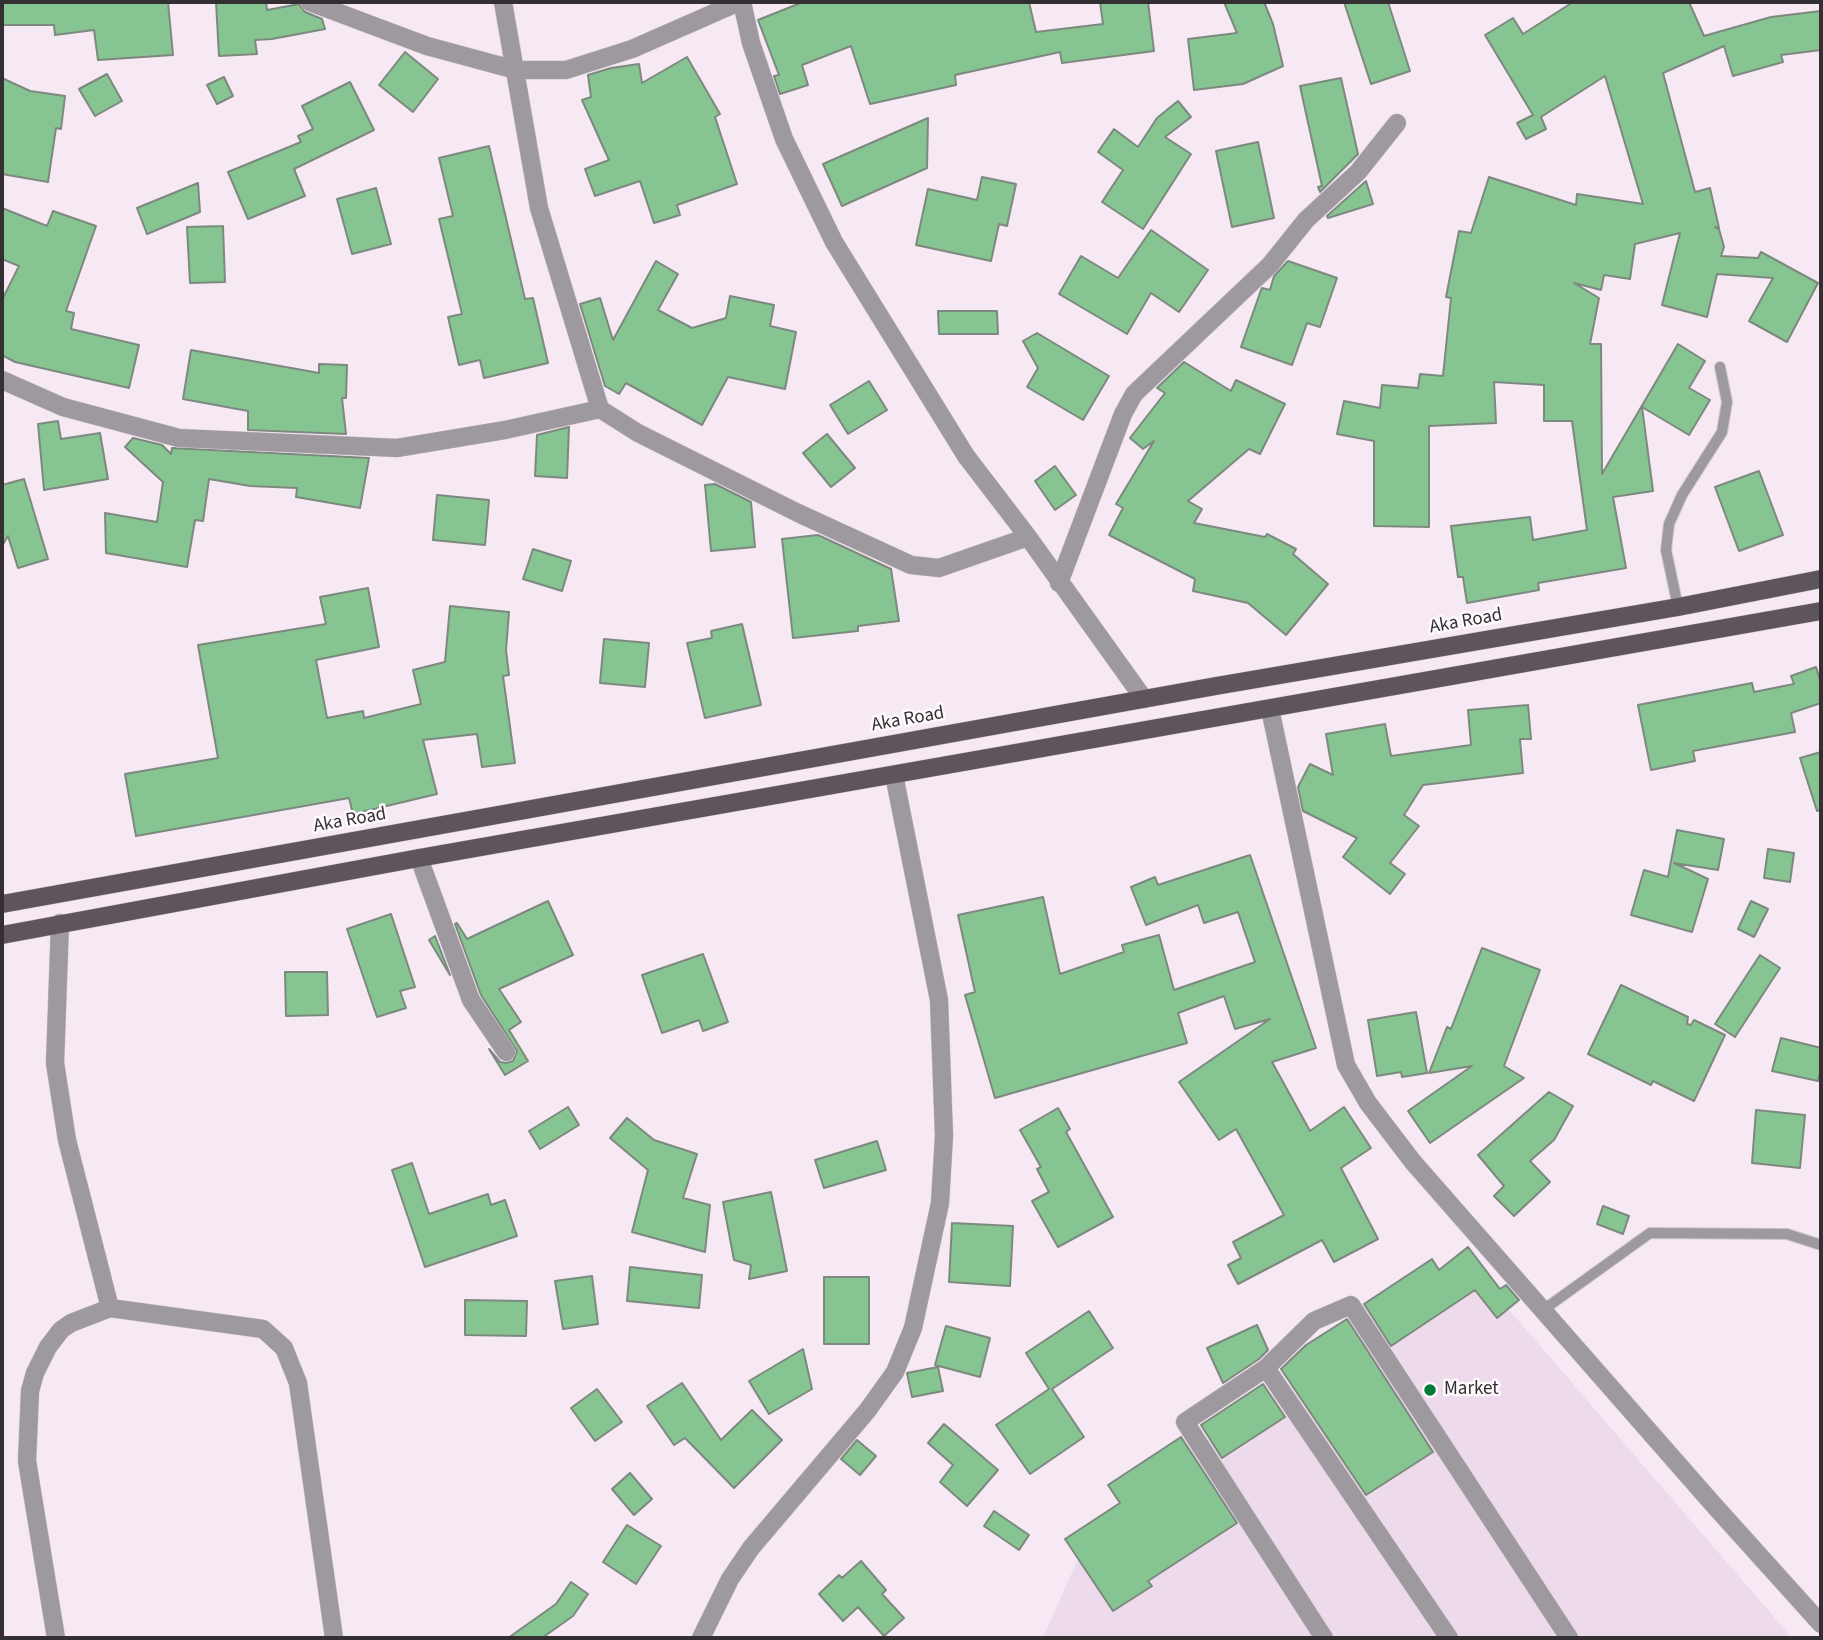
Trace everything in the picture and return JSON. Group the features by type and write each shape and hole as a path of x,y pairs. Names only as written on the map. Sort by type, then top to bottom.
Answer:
{"main road":[{"name":"Aka Road","path":"2,904 1143,699 1678,607 1821,579"},
{"path":"2,935 419,858 1821,611"}],"street":[{"path":"310,2 426,46 516,70 566,70 632,49 741,2 751,43 784,139 834,242 966,456 1028,537 1143,699"},
{"path":"503,2 539,208 600,409 638,433 687,458 911,565 939,568 1028,537"},
{"path":"1059,583 1123,414 1134,394 1270,265 1306,220 1358,172 1397,123"},
{"path":"2,380 63,407 179,438 397,448 505,430 600,409"},
{"path":"1270,709 1346,1065 1368,1103 1413,1162 1821,1624"},
{"path":"701,1638 730,1579 751,1548 867,1411 895,1372 913,1328 940,1203 944,1136 940,1013 894,775"},
{"path":"419,858 471,1000 506,1052"},
{"path":"60,923 55,1063 67,1140 110,1308"},
{"path":"1324,1638 1185,1422 1266,1368 1314,1321 1351,1306 1569,1638"},
{"path":"56,1638 27,1461 30,1391 35,1373 61,1330 71,1322 110,1308 263,1329 284,1348 298,1383 334,1638"},
{"path":"1266,1368 1450,1638"}],"lane":[{"path":"1678,607 1666,550 1669,524 1682,495 1722,432 1727,402 1720,367"},
{"path":"1543,1310 1650,1233 1787,1234 1821,1245"}],"shaded area":[{"name":"Market","path":"1467,1261 1792,1638 1043,1638 1096,1518"}],"building":[{"path":"2,2 168,2 173,55 98,60 94,30 55,35 54,25 2,25"},
{"path":"216,2 266,2 267,10 299,4 305,12 322,19 325,29 255,40 257,54 219,56"},
{"path":"803,2 1029,2 1036,32 1103,24 1100,2 1148,2 1154,51 1062,63 1060,52 955,75 956,85 870,104 851,46 802,65 808,85 780,94 774,76 779,75 758,20"},
{"path":"1224,2 1264,2 1273,24 1283,66 1243,84 1194,90 1188,39 1237,33"},
{"path":"1344,2 1388,2 1410,71 1371,84"},
{"path":"1573,2 1689,2 1704,36 1771,17 1821,11 1821,50 1781,55 1783,62 1733,76 1724,46 1663,73 1695,192 1710,188 1719,228 1715,227 1719,229 1724,247 1721,256 1758,258 1761,252 1818,283 1787,342 1749,321 1773,278 1717,274 1707,317 1662,305 1680,233 1635,244 1630,279 1604,275 1601,290 1574,283 1599,298 1590,344 1601,344 1602,474 1678,344 1705,361 1689,388 1710,400 1689,435 1642,407 1653,491 1613,497 1626,568 1538,583 1539,590 1467,603 1463,577 1458,577 1451,526 1530,517 1533,540 1587,530 1572,421 1544,421 1544,385 1494,382 1496,423 1429,426 1429,527 1374,526 1374,441 1337,434 1344,401 1380,408 1382,385 1418,388 1420,374 1443,376 1451,298 1446,297 1459,231 1471,233 1489,177 1576,205 1577,194 1643,204 1605,76 1541,117 1546,129 1526,139 1517,123 1533,115 1485,35 1513,18 1523,34"},
{"path":"405,52 438,79 413,112 379,85"},
{"path":"687,57 720,114 715,117 737,184 677,205 680,215 654,223 640,181 595,196 585,169 609,160 582,100 591,97 588,75 639,64 642,83"},
{"path":"107,74 122,101 95,116 79,89"},
{"path":"224,77 233,96 217,104 207,85"},
{"path":"2,78 30,91 65,96 61,129 56,128 48,182 2,174"},
{"path":"1341,78 1358,154 1320,192 1318,187 1322,186 1300,86"},
{"path":"350,82 374,130 294,169 305,196 248,219 228,172 301,142 298,136 313,129 302,106"},
{"path":"1178,101 1191,117 1165,137 1191,154 1143,229 1102,202 1123,170 1098,152 1114,129 1138,147 1157,118"},
{"path":"928,118 927,168 842,206 823,164"},
{"path":"1258,142 1274,218 1232,227 1216,151"},
{"path":"489,146 525,299 533,298 548,363 484,378 480,360 459,365 448,317 462,314 439,219 453,216 439,158"},
{"path":"982,177 1016,184 1007,226 999,224 991,261 916,245 928,189 977,200"},
{"path":"1366,181 1373,204 1328,218 1327,216"},
{"path":"198,183 200,212 147,234 137,208"},
{"path":"376,188 391,244 352,254 337,199"},
{"path":"2,208 47,226 53,211 96,226 66,311 74,313 71,329 139,345 129,388 15,362 2,355 2,300 19,266 2,259"},
{"path":"223,226 225,282 190,283 187,227"},
{"path":"1151,230 1208,270 1179,312 1151,293 1127,334 1059,294 1081,256 1118,278"},
{"path":"656,261 678,274 658,310 692,328 726,318 730,296 774,305 770,326 796,332 785,389 728,377 702,425 626,383 619,394 605,386 580,304 600,298 613,340"},
{"path":"1288,261 1337,278 1320,327 1307,323 1292,365 1241,347 1262,288 1270,290 1274,276"},
{"path":"938,311 997,311 998,334 939,334"},
{"path":"1037,333 1109,376 1083,420 1027,387 1038,368 1023,341"},
{"path":"191,350 319,373 319,364 347,365 346,398 342,398 346,434 248,430 248,411 183,399"},
{"path":"1184,362 1231,391 1236,380 1285,404 1260,454 1249,449 1188,501 1202,509 1194,523 1265,537 1267,534 1296,549 1293,554 1328,584 1286,635 1248,603 1193,591 1195,579 1109,535 1123,508 1116,504 1154,441 1143,449 1130,438 1165,393 1157,388"},
{"path":"869,381 887,410 848,434 830,405"},
{"path":"58,421 61,439 100,433 108,479 44,490 38,424"},
{"path":"569,427 567,478 535,476 537,435"},
{"path":"827,434 855,468 831,487 803,453"},
{"path":"133,438 162,445 171,454 172,448 369,458 360,508 296,497 297,488 250,486 209,479 203,521 195,520 187,567 106,553 105,513 157,522 163,482 125,447"},
{"path":"1055,466 1076,495 1055,510 1035,481"},
{"path":"1759,471 1783,535 1739,551 1715,487"},
{"path":"24,479 48,559 18,568 8,536 2,546 2,485"},
{"path":"715,484 751,502 755,547 711,551 705,485"},
{"path":"437,495 489,500 485,545 433,540"},
{"path":"818,535 891,569 899,621 858,626 858,631 793,638 782,539"},
{"path":"533,549 571,561 562,591 523,579"},
{"path":"368,588 379,647 316,660 327,718 363,711 364,718 421,704 413,670 445,662 450,606 509,612 506,650 509,675 503,676 515,763 482,767 477,734 423,740 437,794 353,814 349,798 136,836 125,774 218,758 198,645 326,624 320,597"},
{"path":"742,624 761,705 705,718 687,643 712,638 711,631"},
{"path":"604,639 649,643 645,687 600,683"},
{"path":"1816,667 1821,683 1821,703 1791,713 1795,732 1693,751 1695,761 1651,770 1638,705 1752,683 1754,692 1794,684 1791,676"},
{"path":"1528,705 1531,739 1520,739 1523,773 1423,785 1404,815 1419,826 1390,863 1405,874 1390,894 1343,857 1357,838 1303,811 1298,787 1310,764 1333,775 1326,734 1385,724 1391,756 1471,745 1468,710"},
{"path":"1821,752 1821,810 1817,811 1800,758"},
{"path":"1677,830 1724,839 1718,870 1674,863 1708,879 1692,932 1631,915 1644,870 1668,877"},
{"path":"1768,849 1794,853 1790,882 1764,878"},
{"path":"1250,855 1316,1048 1272,1062 1310,1131 1344,1107 1371,1148 1341,1168 1378,1239 1334,1262 1322,1240 1238,1284 1228,1265 1241,1258 1233,1242 1284,1215 1236,1129 1219,1140 1179,1082 1270,1019 1235,1029 1224,996 1178,1013 1187,1043 995,1098 965,995 975,992 958,915 1043,897 1060,974 1124,952 1122,945 1159,935 1174,990 1255,962 1238,912 1204,923 1198,905 1146,925 1131,887 1155,877 1158,885"},
{"path":"548,901 573,955 499,989 521,1022 509,1030 528,1061 505,1075 489,1049 500,1062 506,1063 513,1061 517,1051 481,995 455,924 457,923 467,939"},
{"path":"1751,901 1768,909 1754,937 1738,929"},
{"path":"391,914 415,987 400,991 406,1008 377,1017 347,929"},
{"path":"435,936 450,975 429,940"},
{"path":"1482,948 1540,970 1504,1066 1524,1078 1430,1143 1408,1111 1472,1066 1429,1073 1447,1027 1451,1029"},
{"path":"703,954 728,1022 703,1031 699,1020 662,1033 642,975"},
{"path":"1760,955 1780,968 1735,1037 1715,1024"},
{"path":"285,972 327,972 328,1015 286,1016"},
{"path":"1621,985 1688,1017 1687,1024 1691,1025 1694,1020 1725,1035 1694,1101 1653,1081 1651,1085 1588,1054"},
{"path":"1416,1012 1427,1073 1402,1077 1401,1072 1377,1076 1368,1020"},
{"path":"1781,1038 1821,1048 1818,1081 1772,1071"},
{"path":"1549,1092 1573,1106 1554,1140 1530,1161 1550,1182 1514,1216 1494,1196 1504,1186 1478,1155"},
{"path":"568,1107 579,1125 540,1149 529,1131"},
{"path":"1058,1108 1070,1129 1066,1132 1113,1217 1058,1247 1032,1201 1049,1192 1037,1169 1041,1167 1020,1130"},
{"path":"1756,1110 1805,1115 1800,1168 1752,1163"},
{"path":"627,1118 654,1140 697,1154 683,1198 710,1205 705,1252 632,1232 648,1170 610,1138"},
{"path":"877,1141 886,1170 824,1188 815,1160"},
{"path":"412,1163 429,1214 488,1194 491,1205 505,1200 517,1236 425,1267 392,1170"},
{"path":"771,1192 787,1271 749,1279 751,1265 734,1260 723,1202"},
{"path":"1603,1206 1629,1216 1623,1234 1597,1224"},
{"path":"952,1223 1013,1226 1010,1286 949,1282"},
{"path":"1468,1247 1500,1289 1506,1285 1519,1300 1497,1318 1475,1290 1391,1346 1364,1304 1432,1259 1439,1270"},
{"path":"630,1267 702,1275 699,1308 627,1301"},
{"path":"592,1276 598,1324 563,1329 555,1281"},
{"path":"824,1277 869,1277 869,1344 824,1344"},
{"path":"465,1300 527,1301 526,1336 465,1335"},
{"path":"1089,1311 1113,1348 1052,1389 1084,1437 1030,1474 996,1425 1049,1389 1026,1353"},
{"path":"1347,1319 1433,1452 1366,1495 1281,1369 1306,1345"},
{"path":"1257,1325 1268,1350 1223,1383 1207,1348"},
{"path":"946,1326 990,1338 980,1377 935,1365"},
{"path":"803,1349 812,1389 769,1414 749,1381"},
{"path":"938,1367 943,1391 912,1397 907,1373"},
{"path":"682,1383 721,1440 752,1410 782,1440 734,1488 685,1438 674,1445 647,1406"},
{"path":"1263,1384 1285,1417 1222,1458 1201,1425"},
{"path":"597,1389 622,1422 595,1441 571,1408"},
{"path":"944,1424 998,1470 967,1506 940,1482 953,1465 928,1443"},
{"path":"1181,1437 1237,1523 1148,1581 1152,1586 1113,1611 1065,1539 1120,1503 1108,1485"},
{"path":"857,1440 876,1456 860,1475 841,1459"},
{"path":"630,1473 652,1499 634,1515 612,1489"},
{"path":"994,1511 1029,1535 1019,1550 984,1526"},
{"path":"627,1525 661,1546 636,1584 603,1562"},
{"path":"861,1561 886,1590 882,1594 904,1618 884,1636 858,1607 843,1621 819,1594 839,1575 842,1578"},
{"path":"571,1582 588,1594 573,1616 542,1638 508,1638 556,1604"}],"place":[{"name":"Market","path":"1430,1390"}]}
